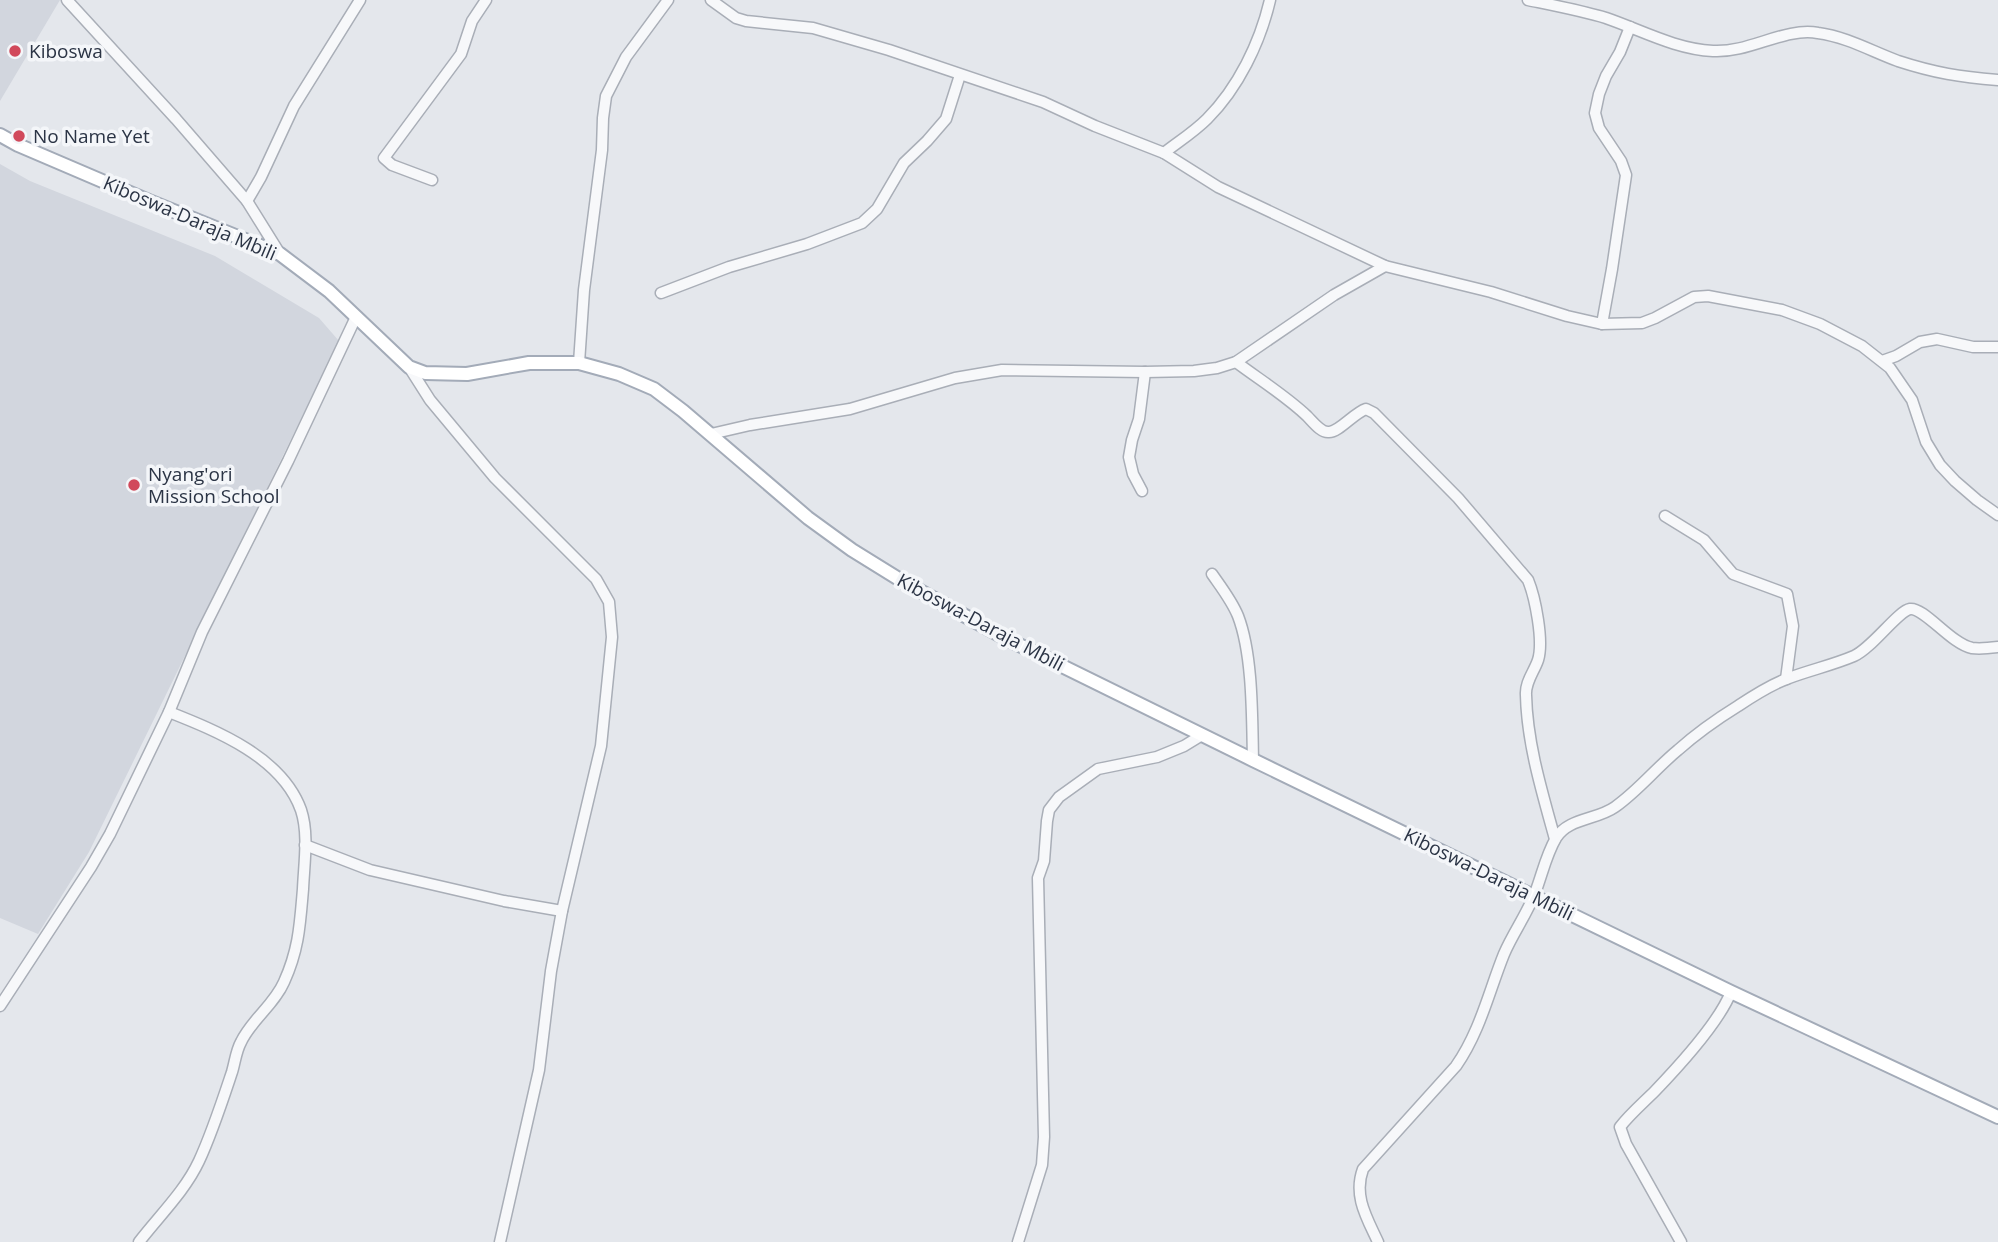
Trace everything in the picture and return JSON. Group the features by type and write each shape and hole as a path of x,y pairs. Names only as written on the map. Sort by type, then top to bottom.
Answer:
{"main road":[{"name":"Kiboswa-Daraja Mbili","path":"0,135 125,191 280,254 329,291 409,368 425,373 467,374 528,363 579,363 619,374 654,388 808,518 902,581 1005,638 1731,992 1998,1117"}],"street":[{"path":"67,0 247,201 280,254"},
{"path":"247,201 294,106 360,0"},
{"path":"432,180 392,165 384,158 461,54 472,21 486,0"},
{"path":"579,363 584,290 602,150 606,96 626,57 668,0"},
{"path":"711,0 736,18 813,27 1043,102 1094,126 1164,153 1226,191 1385,266 1491,292 1602,324 1642,323 1694,297 1708,296 1782,310 1820,324 1862,346 1890,368 1912,400 1926,442 1940,465 1970,494 1998,515"},
{"path":"1164,153 1208,118 1224,98 1255,45 1266,20 1270,0"},
{"path":"1528,0 1603,17 1673,44 1713,51 1748,48 1792,33 1814,32 1848,40 1895,60 1931,71 1998,80"},
{"path":"1602,324 1626,175 1621,160 1599,128 1595,113 1606,76 1630,27"},
{"path":"661,293 729,267 807,244 862,223 877,209 904,163 946,119 960,75"},
{"path":"710,434 850,409 955,378 992,372 1145,372 1217,368 1236,362 1334,295 1385,266"},
{"path":"0,1006 91,867 144,767 202,632 288,461 356,317"},
{"path":"1882,361 1920,342 1937,340 1973,347 1998,347"},
{"path":"1236,362 1326,432 1333,432 1359,411 1366,409 1374,413 1458,498 1528,580 1534,594 1540,643 1539,658 1525,690 1526,711 1539,783 1555,839"},
{"path":"409,368 430,400 473,453 596,579 609,602 612,637 601,746 562,911 551,971 539,1070 500,1242"},
{"path":"1142,491 1133,474 1129,457 1139,419 1145,372"},
{"path":"1665,516 1704,540 1733,574 1787,594 1793,626 1786,679"},
{"path":"1212,574 1238,616 1252,696 1253,760"},
{"path":"1378,1242 1360,1202 1359,1179 1363,1169 1456,1066 1468,1049 1506,950 1534,896 1555,839 1569,825 1612,809 1638,789 1676,751 1738,705 1786,679 1858,654 1908,609 1924,614 1954,640 1971,648 1998,647"},
{"path":"139,1242 196,1168 242,1040 284,983 299,942 305,845 302,812 290,790 271,768 213,729 169,712"},
{"path":"1018,1242 1042,1165 1044,1137 1038,878 1044,861 1049,810 1059,797 1095,770 1157,757 1202,735"},
{"path":"305,845 370,870 504,901 562,911"},
{"path":"1681,1242 1626,1144 1620,1127 1668,1078 1716,1018 1731,992"}],"shaded area":[{"name":"Kiboswa","path":"0,0 60,0 0,101"},
{"name":"Nyang'ori Mission School","path":"0,164 30,181 215,256 319,318 339,341 89,852 38,934 0,918"}],"place":[{"name":"Kiboswa","path":"15,51"},
{"name":"No Name Yet","path":"19,136"},
{"name":"Nyang'ori Mission School","path":"134,485"}]}
